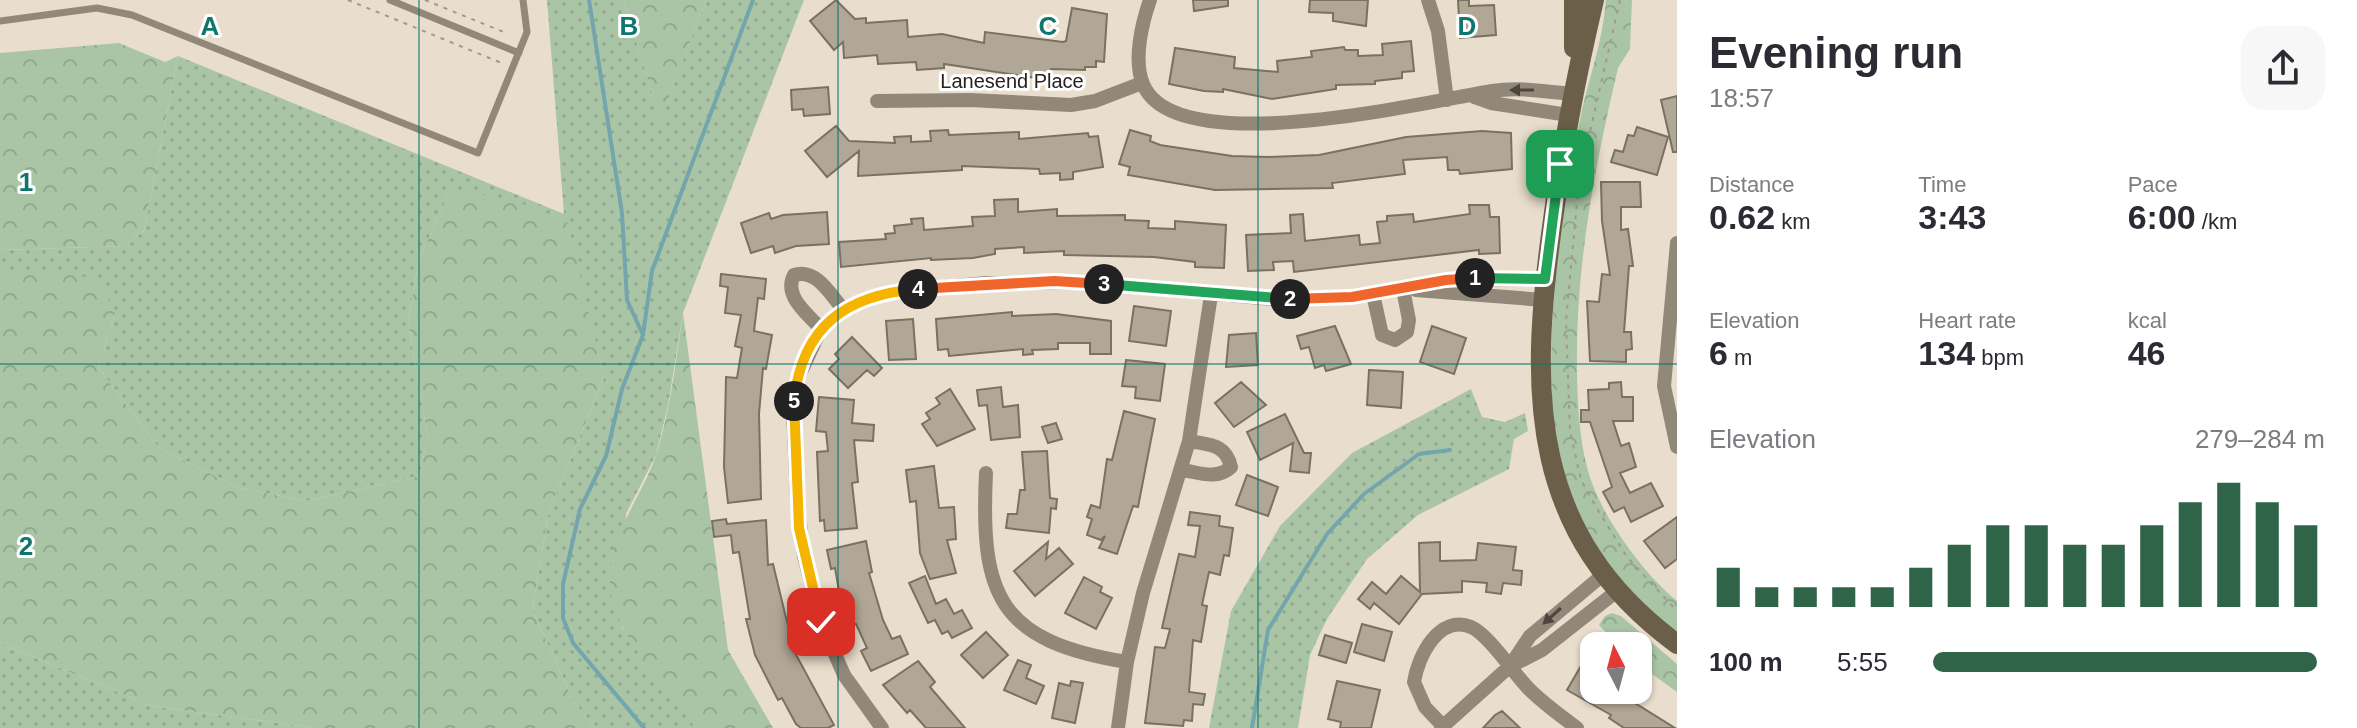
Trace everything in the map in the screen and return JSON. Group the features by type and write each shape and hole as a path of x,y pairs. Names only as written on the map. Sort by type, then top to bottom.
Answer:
{"street":[{"path":"1150,0 1140,39 1142,83 1152,96 1173,111 1251,122 1342,119 1473,96 1573,85"},
{"path":"1428,0 1438,31 1447,100"},
{"path":"1573,85 1574,0"},
{"path":"1594,0 1568,115 1545,279 1539,388 1548,453 1568,512 1617,591 1677,644"},
{"name":"Lanesend Place","path":"877,101 970,100 1071,105 1095,101 1142,83"},
{"path":"1473,96 1491,103 1568,115"},
{"path":"1677,243 1664,386 1677,447"},
{"path":"804,272 812,275 832,318 791,295 789,285 794,275 804,272"},
{"path":"882,728 856,695 831,648 812,590 799,528 795,395 802,364 832,318 890,292 987,283 1083,282 1283,300 1373,294 1446,280 1545,279"},
{"path":"1373,294 1382,335 1395,340 1407,332 1409,320 1403,289"},
{"path":"1403,289 1544,300"},
{"path":"1118,728 1127,662 1143,593 1183,470 1211,295"},
{"path":"1183,470 1213,476 1223,474 1231,467 1228,454 1221,448 1189,441"},
{"path":"986,473 984,543 987,564 992,580 1011,612 1036,634 1067,650 1127,662"},
{"path":"1577,728 1541,700 1509,667 1474,628 1457,623 1442,628 1422,656 1414,682 1425,707 1442,727 1509,667 1530,636 1604,574"},
{"path":"1509,667 1542,650 1617,591"}],"lane":[{"path":"390,0 519,53"},
{"path":"0,21 97,8 132,15 478,153 527,32 523,0"}],"path":[{"path":"348,0 513,67"},
{"path":"425,0 506,33"},
{"path":"1620,0 1579,180 1566,321 1570,431 1581,480 1596,507 1627,557 1677,611"}],"green space":[{"path":"547,0 624,0 660,120 706,0 804,0 683,313 668,406 656,455 626,514 622,627 696,728 595,728 574,702 532,610 549,511 604,378 567,223 510,202 449,194 419,259 408,321 428,438 419,476 307,501 239,488 159,448 98,367 115,314 13,273 0,272 0,250 126,246 144,230 178,56 564,214"},
{"path":"624,0 706,0 660,121"},
{"path":"1606,0 1632,0 1630,49 1618,68 1609,106 1583,258 1577,336 1580,430 1592,483 1607,514 1640,563 1677,601 1677,632 1637,597 1602,554 1574,506 1554,443 1552,336 1561,229 1572,159 1602,31"},
{"path":"119,43 165,62 178,56 144,230 126,246 0,250 0,53"},
{"path":"475,193 523,204 568,223 604,378 549,511 532,610 574,702 595,728 315,728 151,706 0,643 0,272 73,272 102,285 115,314 98,367 159,448 239,488 307,501 419,476 428,438 408,321 419,259 449,194"},
{"path":"683,313 728,650 773,728 696,728 634,647 611,595 612,556 662,435"},
{"path":"1471,389 1482,417 1505,422 1525,413 1528,431 1514,439 1509,469 1418,515 1367,559 1327,619 1310,655 1298,728 1209,728 1231,611 1280,526 1352,453"},
{"path":"1612,613 1621,616 1640,632 1606,632 1599,625 1605,616"},
{"path":"0,643 151,706 315,728 0,728"},
{"path":"1652,643 1677,664 1677,692 1652,674"}],"building":[{"path":"836,0 855,19 866,18 866,23 907,20 908,37 942,34 984,43 985,32 1063,42 1066,41 1072,8 1107,14 1104,62 1096,61 1096,67 1085,67 1085,70 1051,69 1050,80 944,64 944,68 917,70 916,62 878,64 877,55 844,58 843,42 834,50 810,21"},
{"path":"1193,0 1228,0 1228,6 1194,11"},
{"path":"1310,0 1368,0 1366,26 1333,21 1333,13 1309,12"},
{"path":"1458,0 1469,0 1469,6 1494,5 1496,35 1460,38"},
{"path":"1411,41 1414,71 1402,72 1402,78 1375,81 1375,84 1336,85 1336,89 1272,99 1223,89 1223,92 1204,91 1169,84 1175,48 1235,57 1234,68 1278,72 1277,61 1312,57 1311,51 1344,47 1345,50 1358,50 1358,56 1383,55 1382,44"},
{"path":"828,87 830,114 804,116 803,109 792,110 791,90"},
{"path":"1677,96 1677,152 1673,152 1661,100"},
{"path":"836,126 849,141 895,143 894,137 911,136 911,142 931,141 930,131 948,130 949,135 1019,132 1019,139 1088,133 1089,137 1098,136 1103,167 1073,172 1073,179 1060,180 1060,173 1040,174 1039,169 962,166 962,170 858,176 859,151 827,177 805,151"},
{"path":"1637,127 1668,137 1657,175 1611,162 1615,150 1623,152 1628,135 1634,136"},
{"path":"1130,130 1151,136 1150,141 1160,145 1232,156 1267,157 1319,155 1406,137 1482,131 1511,133 1512,169 1460,174 1459,170 1448,170 1447,157 1403,160 1405,174 1332,183 1333,188 1215,190 1128,175 1130,167 1119,164"},
{"path":"1601,182 1640,182 1641,207 1621,207 1621,230 1628,229 1633,266 1629,266 1624,332 1631,332 1632,349 1626,350 1626,362 1590,361 1587,301 1599,302 1602,274 1610,275 1602,221"},
{"path":"1018,199 1018,212 1057,209 1057,216 1125,215 1125,220 1149,221 1148,228 1175,229 1175,221 1226,225 1224,268 1195,267 1195,262 1154,257 1064,255 1064,251 1024,253 1024,247 995,249 995,254 973,258 931,258 841,267 839,242 886,239 885,234 895,233 894,226 912,224 911,219 923,218 924,230 973,226 972,217 995,216 994,200"},
{"path":"1469,205 1489,205 1490,217 1499,217 1500,253 1479,254 1479,250 1294,272 1293,261 1273,262 1274,270 1248,271 1246,235 1291,233 1290,215 1303,214 1305,241 1359,235 1360,245 1380,243 1377,222 1387,221 1387,216 1413,214 1414,222 1470,214"},
{"path":"827,212 829,244 796,246 775,253 773,246 751,253 741,223 769,213 771,219 783,215"},
{"path":"721,274 766,279 764,299 758,298 754,331 772,335 766,369 763,368 759,414 761,499 728,503 724,467 726,377 737,378 742,348 735,346 741,315 725,313 728,287 720,286"},
{"path":"1134,306 1171,311 1166,346 1129,341"},
{"path":"1012,312 1012,316 1056,314 1111,321 1111,354 1090,354 1090,343 1058,343 1058,349 1032,350 1033,354 1023,355 1023,349 949,356 948,349 938,350 936,319"},
{"path":"913,319 916,359 889,360 886,321"},
{"path":"1335,326 1351,364 1326,371 1324,365 1315,368 1309,347 1301,349 1297,336"},
{"path":"1432,326 1466,338 1454,374 1420,362"},
{"path":"1256,333 1258,365 1226,367 1229,335"},
{"path":"852,337 882,368 874,376 867,370 848,388 829,369 839,359 835,354"},
{"path":"1126,360 1165,364 1160,401 1135,398 1136,387 1122,386"},
{"path":"1369,370 1403,372 1401,408 1367,405"},
{"path":"1241,382 1266,405 1234,427 1215,403"},
{"path":"1621,382 1622,397 1633,397 1633,421 1613,421 1621,446 1629,443 1636,467 1620,473 1630,493 1651,483 1663,506 1631,522 1624,507 1614,512 1603,492 1612,487 1590,422 1581,422 1581,410 1589,410 1588,390 1609,389 1609,383"},
{"path":"1001,387 1003,407 1018,405 1020,437 991,440 987,405 979,406 977,390"},
{"path":"950,389 975,429 937,446 922,424 930,419 926,413 940,404 936,398"},
{"path":"819,397 854,400 852,423 874,425 873,441 854,440 858,482 852,483 857,528 825,531 824,520 820,521 817,452 828,451 826,432 816,431"},
{"path":"1124,411 1155,419 1138,507 1133,506 1117,554 1099,548 1105,536 1101,540 1087,535 1092,519 1087,517 1091,505 1100,508 1107,459 1112,460"},
{"path":"1285,414 1304,453 1311,453 1309,473 1290,471 1293,443 1260,460 1247,432"},
{"path":"1056,423 1062,439 1048,443 1042,427"},
{"path":"1047,451 1050,498 1057,499 1056,509 1051,508 1049,533 1006,528 1008,514 1017,514 1020,490 1025,490 1022,452"},
{"path":"934,466 939,508 954,507 956,539 947,540 956,573 930,579 920,553 916,501 910,502 906,470"},
{"path":"1247,475 1278,487 1268,516 1236,505"},
{"path":"1190,512 1220,516 1219,526 1233,528 1229,556 1224,555 1220,575 1209,572 1202,605 1207,606 1201,642 1193,640 1189,692 1205,694 1203,705 1193,704 1192,721 1184,720 1183,726 1145,723 1155,647 1165,648 1170,629 1162,628 1179,554 1195,557 1200,526 1188,525"},
{"path":"1677,517 1677,559 1665,568 1644,541"},
{"path":"726,519 727,524 766,520 768,565 773,564 794,651 834,725 828,728 801,728 782,698 778,700 755,655 746,619 750,619 739,552 733,553 731,535 714,537 712,521"},
{"path":"866,541 872,572 869,573 883,620 892,639 900,636 908,654 871,671 861,651 867,648 856,624 851,625 848,614 843,616 836,592 839,591 835,568 831,569 827,550"},
{"path":"1048,542 1046,559 1059,548 1073,564 1035,596 1014,571"},
{"path":"1440,542 1440,561 1476,560 1478,543 1516,547 1513,570 1522,571 1521,585 1503,583 1501,594 1486,592 1487,583 1462,581 1462,592 1422,594 1399,624 1374,603 1370,609 1358,599 1372,582 1386,594 1401,576 1420,592 1419,543"},
{"path":"925,576 936,604 946,599 954,614 962,610 972,628 952,638 948,631 942,634 935,620 928,623 909,583"},
{"path":"1084,577 1102,587 1100,592 1112,598 1096,629 1065,613"},
{"path":"1362,624 1392,632 1384,661 1354,652"},
{"path":"986,632 1008,655 983,678 961,655"},
{"path":"1325,635 1352,643 1346,663 1319,655"},
{"path":"1018,660 1031,665 1026,678 1044,686 1036,704 1004,690"},
{"path":"918,661 935,682 930,687 965,728 926,728 910,710 907,713 883,685"},
{"path":"1580,668 1580,697 1567,690"},
{"path":"1071,681 1083,683 1075,723 1052,718 1059,683 1070,686"},
{"path":"1337,681 1380,690 1371,728 1340,728 1341,722 1328,719"},
{"path":"1592,704 1636,704 1675,728 1624,728 1609,718 1611,715"},
{"path":"1502,711 1520,728 1483,728 1495,715"}],"waterway":[{"path":"589,0 622,213 627,300 643,335"},
{"path":"644,728 573,643 563,618 563,584 580,509 606,456 622,389 643,335 652,271 753,0"},
{"path":"1252,728 1268,630 1327,534 1364,494 1419,454 1450,450"}],"route":[{"path":"821,622 799,528 793,411 798,378 808,350 821,329 843,309 890,292 987,283 1083,282 1283,300 1352,297 1446,280 1545,279 1560,164"}]}
